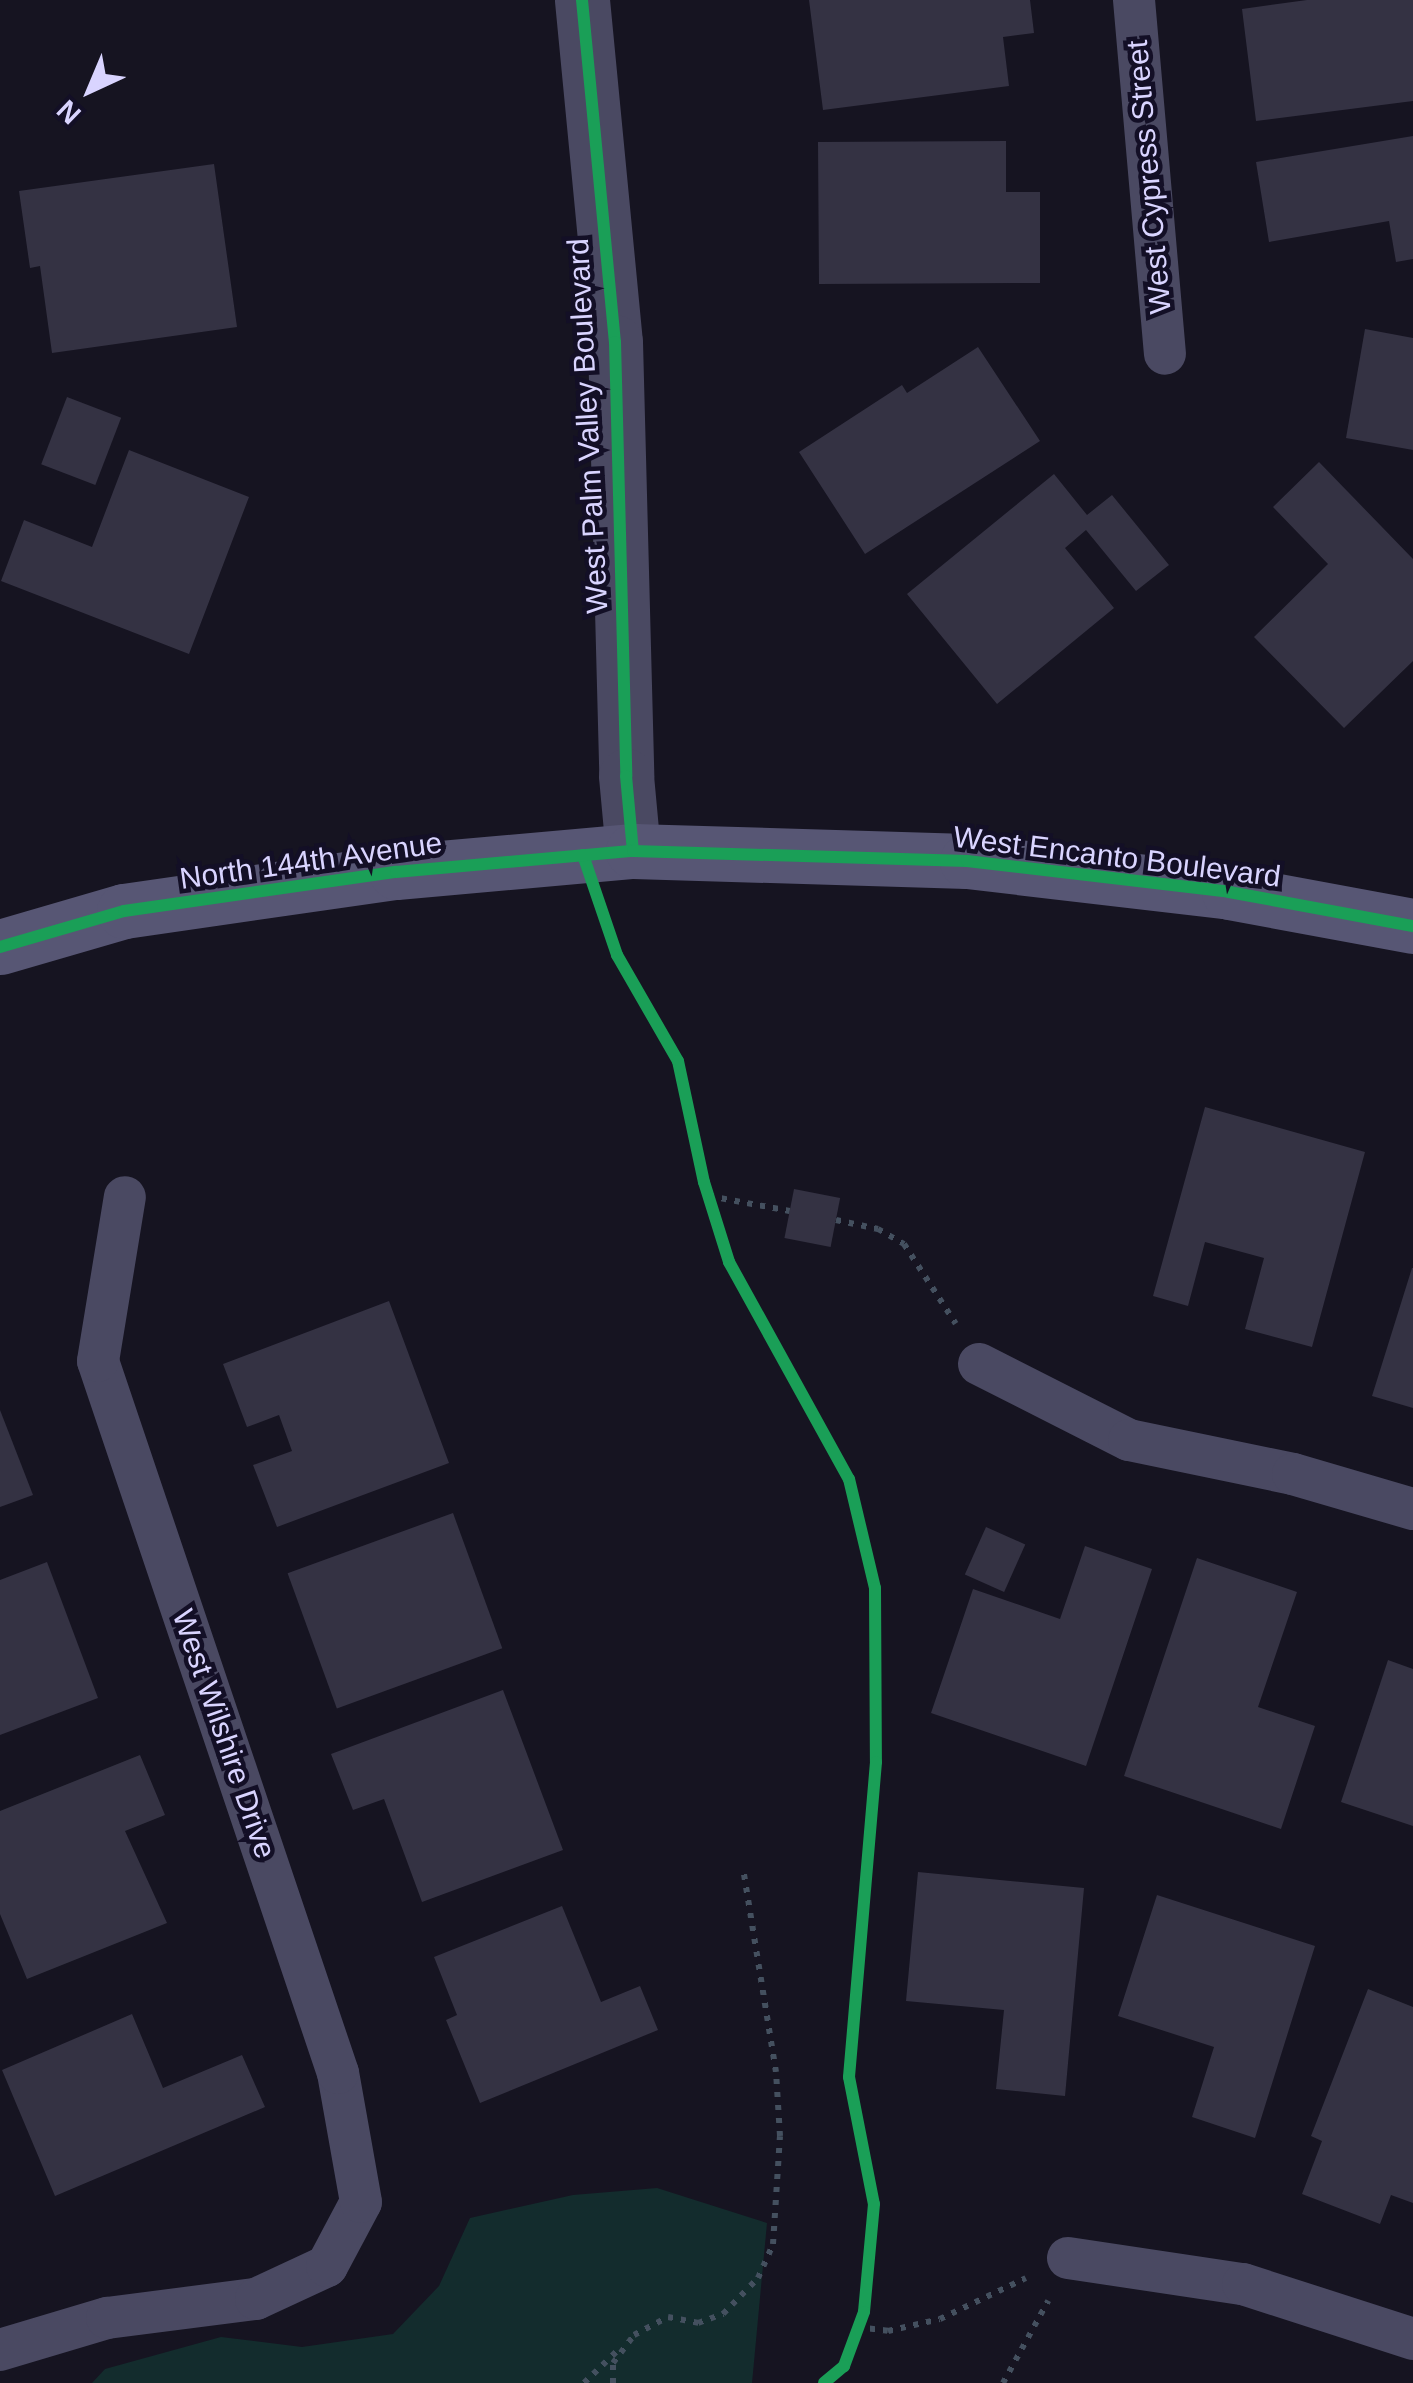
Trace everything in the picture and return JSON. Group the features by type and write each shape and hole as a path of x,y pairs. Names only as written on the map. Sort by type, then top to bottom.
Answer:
{"main road":[{"name":"West Encanto Boulevard","path":"633,851 967,862 1229,892 1413,926"},
{"name":"North 144th Avenue","path":"0,946 124,911 396,872 633,851"}],"street":[{"name":"West Palm Valley Boulevard","path":"582,0 616,342 626,776 633,851"},
{"name":"West Cypress Street","path":"1134,0 1165,354"},
{"name":"West Wilshire Drive","path":"0,2350 108,2318 256,2299 327,2266 361,2202 338,2073 98,1360 125,1196"},
{"path":"978,1364 1129,1440 1293,1474 1413,1509"},
{"path":"1068,2258 1243,2284 1413,2340"}],"path":[{"path":"704,1182 714,1213"},
{"path":"709,1196 790,1211"},
{"path":"836,1220 878,1229 904,1244 922,1264 978,1364"},
{"path":"584,2383 650,2323 668,2317 710,2322 724,2314 758,2278 774,2244 780,2136 776,2072 744,1874"},
{"path":"864,2312 855,2334 940,2319 1068,2258"},
{"path":"1003,2383 1017,2365 1068,2258"},
{"path":"612,2383 613,2363 621,2346"}],"green space":[{"path":"657,2188 767,2223 752,2383 92,2383 105,2369 221,2337 302,2347 393,2334 439,2286 470,2218 573,2195"}],"building":[{"path":"809,0 1030,0 1034,33 1003,37 1009,86 823,110"},
{"path":"1307,0 1413,0 1413,101 1256,121 1242,9"},
{"path":"1413,136 1413,259 1396,262 1389,221 1269,242 1256,162"},
{"path":"1006,141 1006,192 1040,192 1040,283 819,284 818,142"},
{"path":"214,164 237,327 52,353 40,266 30,268 19,191"},
{"path":"1365,329 1413,338 1413,450 1346,438"},
{"path":"978,347 1040,441 865,554 799,452 902,385 907,393"},
{"path":"67,397 121,418 95,485 41,464"},
{"path":"129,450 249,497 189,654 1,581 24,520 92,547"},
{"path":"1319,462 1413,559 1413,661 1344,728 1254,637 1328,564 1273,507"},
{"path":"1054,474 1087,515 1112,495 1169,565 1136,591 1086,530 1065,548 1114,608 997,704 907,594"},
{"path":"1205,1107 1365,1152 1312,1347 1245,1329 1264,1258 1205,1242 1188,1306 1153,1296"},
{"path":"794,1189 840,1198 831,1247 784,1238"},
{"path":"1413,1268 1413,1408 1372,1396"},
{"path":"389,1301 449,1463 277,1527 253,1465 292,1451 279,1415 247,1427 223,1364"},
{"path":"0,1410 33,1495 0,1507"},
{"path":"453,1513 502,1648 337,1709 288,1573"},
{"path":"986,1527 1025,1544 1004,1592 965,1575"},
{"path":"1085,1546 1152,1569 1086,1766 931,1713 973,1589 1060,1619"},
{"path":"1197,1558 1297,1592 1258,1707 1315,1726 1281,1829 1124,1776"},
{"path":"47,1562 98,1698 0,1735 0,1580"},
{"path":"1388,1660 1413,1669 1413,1826 1341,1802"},
{"path":"503,1690 563,1850 422,1902 384,1799 353,1810 331,1754"},
{"path":"140,1755 165,1815 125,1831 167,1923 27,1979 0,1914 0,1811"},
{"path":"918,1872 1084,1888 1065,2096 996,2089 1004,2010 906,2001"},
{"path":"1157,1895 1315,1946 1255,2138 1192,2117 1214,2047 1118,2016"},
{"path":"562,1906 601,2002 640,1986 658,2030 480,2103 446,2020 457,2015 434,1957"},
{"path":"1368,1989 1413,2007 1413,2203 1391,2195 1380,2224 1302,2194 1322,2141 1311,2136"},
{"path":"132,2014 163,2088 242,2055 265,2107 55,2196 2,2070"}],"cycle path":[{"path":"582,0 615,342 626,776 633,851"},
{"path":"0,947 124,911 396,872 633,851 967,861 1229,892 1413,926"},
{"path":"583,855 617,955 678,1061 704,1182 729,1262 849,1479 875,1588 876,1762 849,2077 874,2204 864,2312 844,2366 824,2383"}]}
